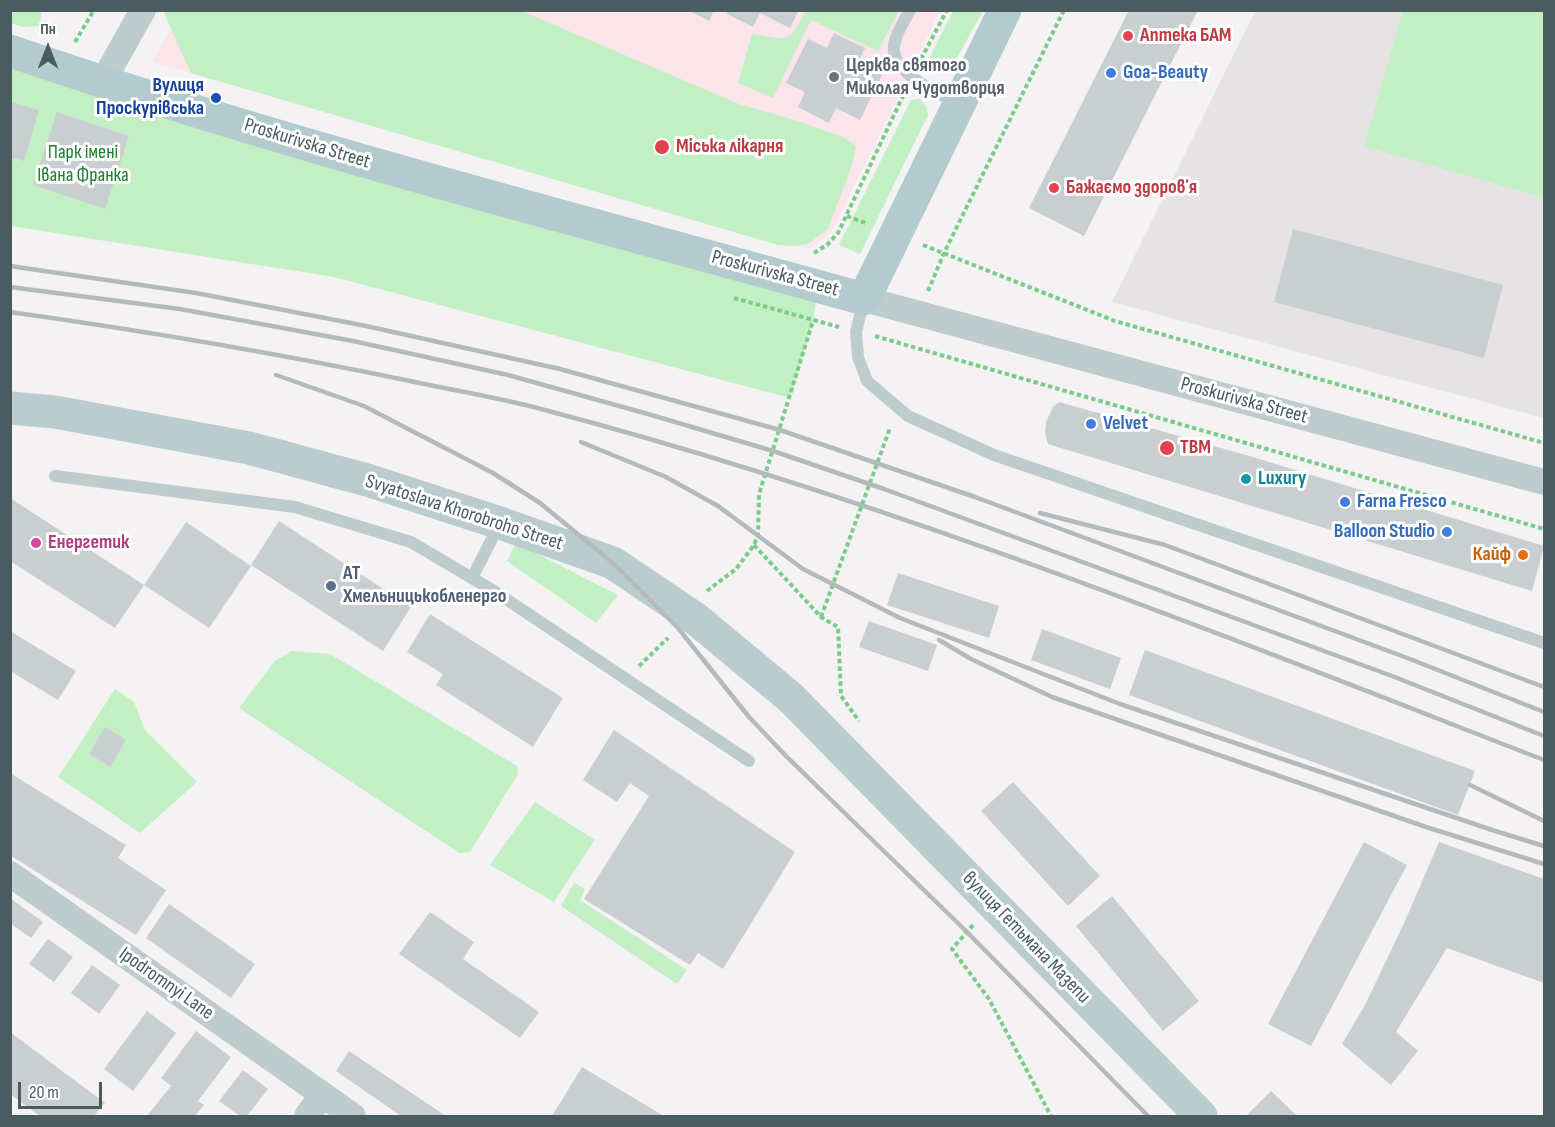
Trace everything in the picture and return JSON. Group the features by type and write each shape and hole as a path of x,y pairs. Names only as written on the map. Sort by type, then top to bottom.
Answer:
{"main road":[{"path":"864,299 1005,10"},
{"name":"Proskurivska Street","path":"10,51 102,83 427,179 864,299"},
{"name":"Svyatoslava Khorobroho Street","path":"10,408 54,412 249,448 367,480 613,563 696,619 791,698 852,760"},
{"name":"вулиця Гетьмана Мазепи","path":"852,760 1201,1116"}],"street":[{"path":"102,83 143,10"},
{"name":"Proskurivska Street","path":"864,299 1545,482"},
{"name":"Ipodromnyi Lane","path":"10,874 353,1116"},
{"path":"307,1116 322,1095"}],"lane":[{"path":"910,10 894,43 897,60 912,78 959,104"},
{"path":"864,299 856,332 858,357 867,381 908,416 994,455 1545,643"},
{"path":"55,476 295,507 411,542 472,578 749,761"},
{"path":"472,578 500,523"}],"path":[{"path":"71,49 94,10"},
{"path":"806,255 816,253 838,233 947,10"},
{"path":"918,313 944,253 1064,10"},
{"path":"847,216 1115,321 1545,443"},
{"path":"626,678 678,628 696,619 706,592 736,569 754,545 758,535 759,494 813,321 904,343 1545,529"},
{"path":"821,617 898,407"},
{"path":"754,545 821,617 838,627 841,696 860,721"},
{"path":"994,906 966,931 952,949 988,999 1051,1116"}],"shaded area":[{"name":"Міська лікарня","path":"181,11 940,11 832,231 810,249 152,62"},
{"path":"1255,11 1544,11 1544,418 1112,302"}],"green space":[{"path":"806,10 899,11 878,51 811,20 773,98 738,83 752,34 781,38 791,35"},
{"path":"10,11 42,11 39,26 22,27 11,23"},
{"name":"Міська лікарня","path":"163,11 522,11 739,104 843,137 856,146 852,165 828,229 808,244 778,245 191,73"},
{"path":"953,11 983,11 949,72 936,73 928,69 927,63"},
{"path":"1403,11 1544,11 1544,198 1364,146"},
{"name":"Парк імені Івана Франка","path":"10,64 816,300 813,321 790,398 334,277 11,226"},
{"path":"920,99 927,108 928,115 860,254 839,245 911,100"},
{"path":"516,543 618,595 596,623 507,561"},
{"path":"291,651 330,654 517,766 518,774 470,852 459,853 239,708 275,661"},
{"path":"115,689 134,702 145,730 197,782 140,833 58,777"},
{"path":"535,802 595,840 554,902 490,865"},
{"path":"574,883 585,889 580,900 687,970 677,984 561,906"}],"building":[{"path":"688,10 714,10 709,21"},
{"path":"728,10 799,10 790,28 760,13 753,27 727,14"},
{"path":"1129,10 1198,10 1084,236 1029,208"},
{"path":"834,33 865,48 858,63 882,75 860,120 836,108 829,123 798,107 805,92 786,83 808,39 827,48"},
{"path":"10,102 39,110 24,161 10,157"},
{"path":"57,112 129,136 105,209 33,185"},
{"path":"1293,229 1503,285 1484,358 1274,302"},
{"name":"Luxury","path":"1059,402 1246,455 1544,546 1532,591 1048,444 1045,434 1046,422 1053,407"},
{"path":"10,498 144,585 115,628 10,561"},
{"path":"279,521 411,607 383,651 251,565"},
{"path":"186,522 251,566 209,628 144,585"},
{"path":"898,573 999,606 989,638 887,605"},
{"path":"430,614 563,698 533,747 436,685 443,674 407,652"},
{"path":"869,621 937,645 928,671 859,647"},
{"path":"1042,629 1121,658 1110,689 1031,660"},
{"path":"10,631 76,671 58,700 10,671"},
{"path":"1145,650 1475,771 1458,815 1129,695"},
{"path":"105,727 126,740 110,767 89,754"},
{"path":"614,730 795,852 723,969 698,953 690,965 584,899 649,796 630,783 617,802 583,780"},
{"path":"10,773 126,845 118,858 166,890 136,935 10,855"},
{"path":"1013,782 1100,876 1068,906 981,811"},
{"path":"1364,842 1407,865 1311,1046 1268,1024"},
{"path":"1439,842 1544,879 1544,983 1447,948 1396,1032 1418,1051 1391,1085 1342,1044 1365,1005"},
{"path":"1112,896 1199,1001 1163,1031 1076,926"},
{"path":"10,898 43,922 31,938 10,923"},
{"path":"169,904 255,964 231,998 146,938"},
{"path":"430,912 474,942 463,959 539,1012 520,1038 399,954"},
{"path":"48,939 73,957 54,982 29,964"},
{"path":"92,965 120,985 99,1014 71,993"},
{"path":"147,1011 176,1033 133,1091 104,1069"},
{"path":"196,1031 231,1057 198,1101 204,1105 195,1116 147,1116 171,1086 161,1078"},
{"path":"10,1032 105,1103 94,1116 40,1116 10,1094"},
{"path":"349,1051 446,1116 401,1116 336,1071"},
{"path":"582,1067 664,1116 552,1116"},
{"path":"243,1070 268,1089 247,1116 240,1116 219,1101"},
{"path":"1271,1091 1297,1116 1246,1116"}],"railway":[{"path":"10,266 196,293 366,326 560,369 780,430 975,497 1410,659 1544,712"},
{"path":"10,287 180,309 353,341 508,375 648,414 773,451 884,489 1392,676 1544,736"},
{"path":"10,312 213,344 494,398 669,445 796,484 1048,570 1544,760"},
{"path":"276,375 364,406 493,473 540,503 613,563 678,628 749,717 786,756 966,931 1148,1116"},
{"path":"581,442 666,477 718,506 803,569 900,618 1120,704 1544,846"},
{"path":"1040,513 1165,545 1544,687"},
{"path":"939,640 971,659 1052,697 1426,827 1544,864"},
{"path":"1470,785 1544,821"}],"place":[{"name":"Аптека БАМ","path":"1128,36"},
{"name":"Goa-Beauty","path":"1111,73"},
{"name":"Церква святого Миколая Чудотворця","path":"834,77"},
{"name":"Вулиця Проскурівська","path":"216,98"},
{"name":"Міська лікарня","path":"662,147"},
{"name":"Бажаємо здоровʼя","path":"1054,188"},
{"name":"Velvet","path":"1091,424"},
{"name":"ТВМ","path":"1167,448"},
{"name":"Luxury","path":"1246,479"},
{"name":"Farna Fresco","path":"1345,502"},
{"name":"Balloon Studio","path":"1447,532"},
{"name":"Енергетик","path":"36,543"},
{"name":"Кайф","path":"1523,555"},
{"name":"АТ Хмельницькобленерго","path":"331,586"}]}
